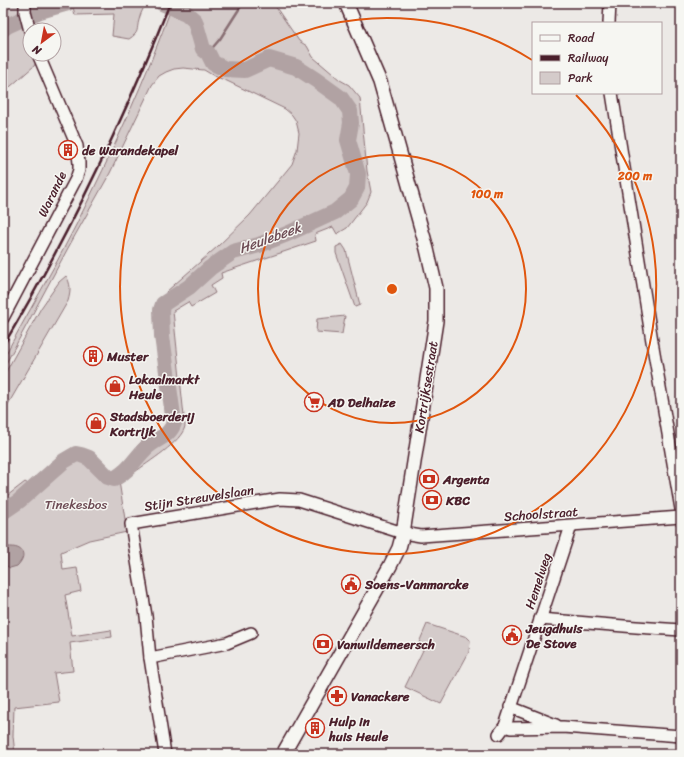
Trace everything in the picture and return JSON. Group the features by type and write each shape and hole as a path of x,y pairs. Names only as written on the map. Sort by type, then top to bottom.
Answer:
{"street":[{"name":"Kortrijksestraat","path":"284,754 399,548 436,321 436,288 427,249 380,82 346,3"},
{"path":"609,22 610,3"},
{"name":"Warande","path":"3,318 69,192 78,170 77,146 41,62"},
{"path":"612,94 681,509"},
{"name":"Stijn Streuvelslaan","path":"165,754 150,658 146,616 131,524 280,500 299,500 402,533"},
{"name":"Schoolstraat","path":"402,533 421,536 681,517"},
{"name":"Hemelweg","path":"562,727 511,728 502,730 571,526"},
{"path":"540,619 681,630"},
{"path":"150,658 227,643 252,633"},
{"path":"510,707 562,727 681,736"}],"green space":[{"path":"3,3 21,3 20,15 3,26"},
{"path":"72,3 151,4 144,7 140,16 137,31 129,39 112,36 114,14 75,15"},
{"path":"173,3 273,3 299,41 307,46 313,57 340,80 349,85 360,98 367,171 371,192 367,202 347,228 337,234 333,227 315,234 316,241 221,273 222,278 211,285 215,293 191,307 188,302 173,311 185,426 178,439 135,472 131,471 126,466 132,453 142,441 163,429 167,422 164,373 154,317 166,316 165,306 168,303 195,286 223,262 287,239 335,214 354,197 358,191 361,179 359,165 351,143 355,119 346,100 337,91 315,75 283,60 265,57 240,67 234,68 222,65 212,57 209,52 199,21 194,26 194,34 198,48 211,64 220,70 234,74 244,74 268,64 285,66 304,74 330,91 343,104 347,112 348,119 346,139 354,164 357,180 351,194 340,206 317,219 282,233 222,253 191,282 168,297 166,292 217,247 250,215 292,164 297,150 299,133 296,121 285,109 204,70 183,68 166,72 159,76 152,85 110,173 3,369 3,359 67,242 115,143 152,60"},
{"path":"21,21 22,62 36,62 34,66 3,93 3,33"},
{"path":"342,244 346,250 360,305 355,307 336,253 336,247"},
{"path":"66,276 70,288 68,301 3,413 3,377 41,308 59,282"},
{"path":"345,316 342,334 316,332 317,319"},
{"name":"Tinekesbos","path":"78,458 84,459 109,484 119,481 127,532 89,540 61,552 63,570 77,568 81,591 65,595 72,636 111,630 112,637 70,643 73,671 54,673 59,702 14,707 13,736 15,754 3,754 3,517 64,466 72,460"},
{"path":"25,482 30,485 3,506 3,499"},
{"path":"427,624 467,637 470,640 469,652 441,704 405,687 424,648 418,645"}],"shaded area":[{"path":"8,547 17,548 23,555 17,566 10,568 3,564 3,549"}],"waterway":[{"name":"Heulebeek","path":"3,29 40,11 68,3"},
{"name":"Heulebeek","path":"3,512 19,501 64,461 76,454 89,458 108,477 114,479 128,469 141,453 149,445 165,435 174,423 162,336 161,310 163,304 189,287 210,268 233,252 259,245 335,212 351,199 357,188 358,174 348,140 351,123 350,111 341,98 296,67 269,59 245,70 225,69 213,63 208,53 203,49 195,21 186,13 162,3"},
{"path":"208,53 220,39 243,3"}],"railway":[{"path":"3,346 50,263 114,135 170,3"}],"place":[{"name":"de Warandekapel","path":"68,150"},
{"name":"Muster","path":"93,356"},
{"name":"Lokaalmarkt Heule","path":"115,386"},
{"name":"AD Delhaize","path":"314,402"},
{"name":"Stadsboerderij Kortrijk","path":"96,423"},
{"name":"Argenta","path":"429,479"},
{"name":"KBC","path":"432,500"},
{"name":"Soens-Vanmarcke","path":"351,584"},
{"name":"Jeugdhuis De Stove","path":"512,635"},
{"name":"Vanwildemeersch","path":"323,644"},
{"name":"Vanackere","path":"337,696"},
{"name":"Hulp in huis Heule","path":"315,728"}]}
